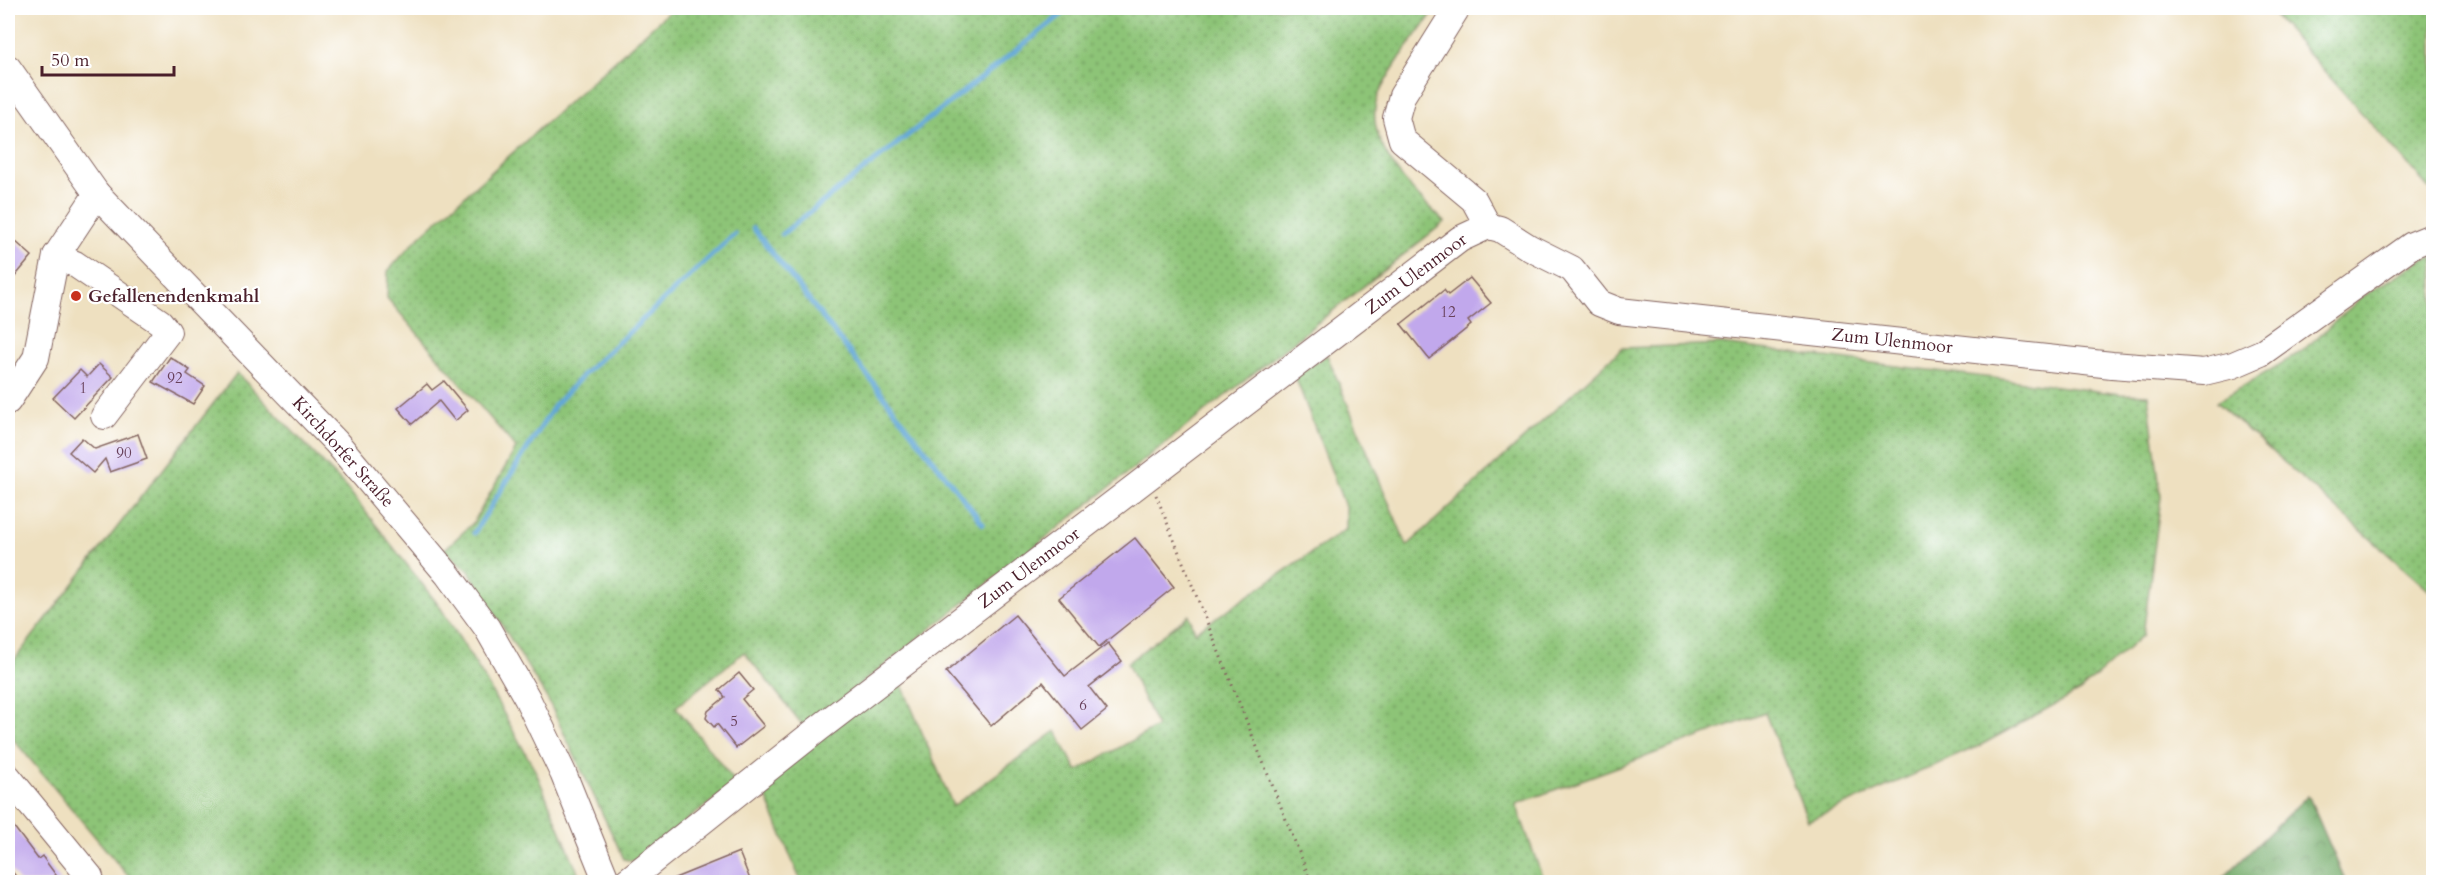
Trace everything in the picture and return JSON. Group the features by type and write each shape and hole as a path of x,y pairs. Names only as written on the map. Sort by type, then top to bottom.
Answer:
{"street":[{"path":"1457,8 1402,96 1396,118 1402,140 1474,200 1488,226"},
{"name":"Kirchdorfer Straße","path":"8,68 97,194 336,442 448,575 487,628 527,698 563,773 607,882"},
{"path":"8,401 36,358 56,256 97,194"},
{"name":"Zum Ulenmoor","path":"626,882 818,729 1460,239 1488,226 1500,229 1530,248 1572,269 1599,303 1619,311 2100,364 2204,372 2233,365 2261,353 2412,245 2433,236"},
{"path":"56,256 75,264 160,322 168,332 104,416"},
{"path":"8,777 90,877 91,882"}],"path":[{"path":"1149,477 1311,882"}],"green space":[{"path":"673,8 1436,8 1392,70 1380,92 1375,110 1376,128 1382,146 1392,164 1405,181 1445,222 805,728 744,652 676,707 736,783 633,861 624,859 548,700 469,571 444,550 473,523 516,448 387,298 388,271 416,240"},
{"path":"2268,8 2433,8 2433,193"},
{"path":"2434,257 2433,594 2216,402 2301,352 2362,297 2422,260"},
{"path":"1722,344 2121,394 2148,395 2161,497 2143,635 2080,691 1981,745 1808,821 1765,713 1516,804 1544,882 801,882 761,784 899,678 953,806 1056,731 1077,771 1157,727 1127,663 1189,615 1195,632 1346,529 1346,509 1295,376 1327,355 1407,546 1622,348"},
{"path":"237,373 347,488 440,607 483,676 536,772 582,882 133,882 8,733 8,668"},
{"path":"2308,795 2346,882 2224,882 2222,879"}],"building":[{"path":"15,241 32,256 8,285 8,250"},
{"path":"1470,278 1491,303 1468,321 1471,325 1429,359 1401,324 1444,290 1448,295"},
{"path":"170,357 190,370 187,374 205,386 193,404 153,382"},
{"path":"99,364 113,377 74,418 53,398 80,370 87,377"},
{"path":"444,381 468,410 455,421 439,401 412,424 398,408 427,384 432,390"},
{"path":"138,434 147,459 110,472 105,459 93,473 69,452 82,438 95,449"},
{"path":"1135,538 1174,587 1099,647 1059,598"},
{"path":"1015,615 1065,676 1108,643 1122,661 1089,687 1107,710 1082,730 1043,682 991,726 946,672"},
{"path":"739,673 753,690 742,699 764,726 736,748 717,724 714,727 706,718 708,711 725,697 719,690"},
{"path":"8,819 38,859 42,856 61,882 20,882 8,866"},
{"path":"739,852 751,882 665,882"}],"waterway":[{"path":"782,234 1070,8"},
{"path":"753,228 983,524"},
{"path":"474,533 555,405 584,374 735,234"}],"place":[{"name":"Gefallenendenkmahl","path":"76,296"}]}
